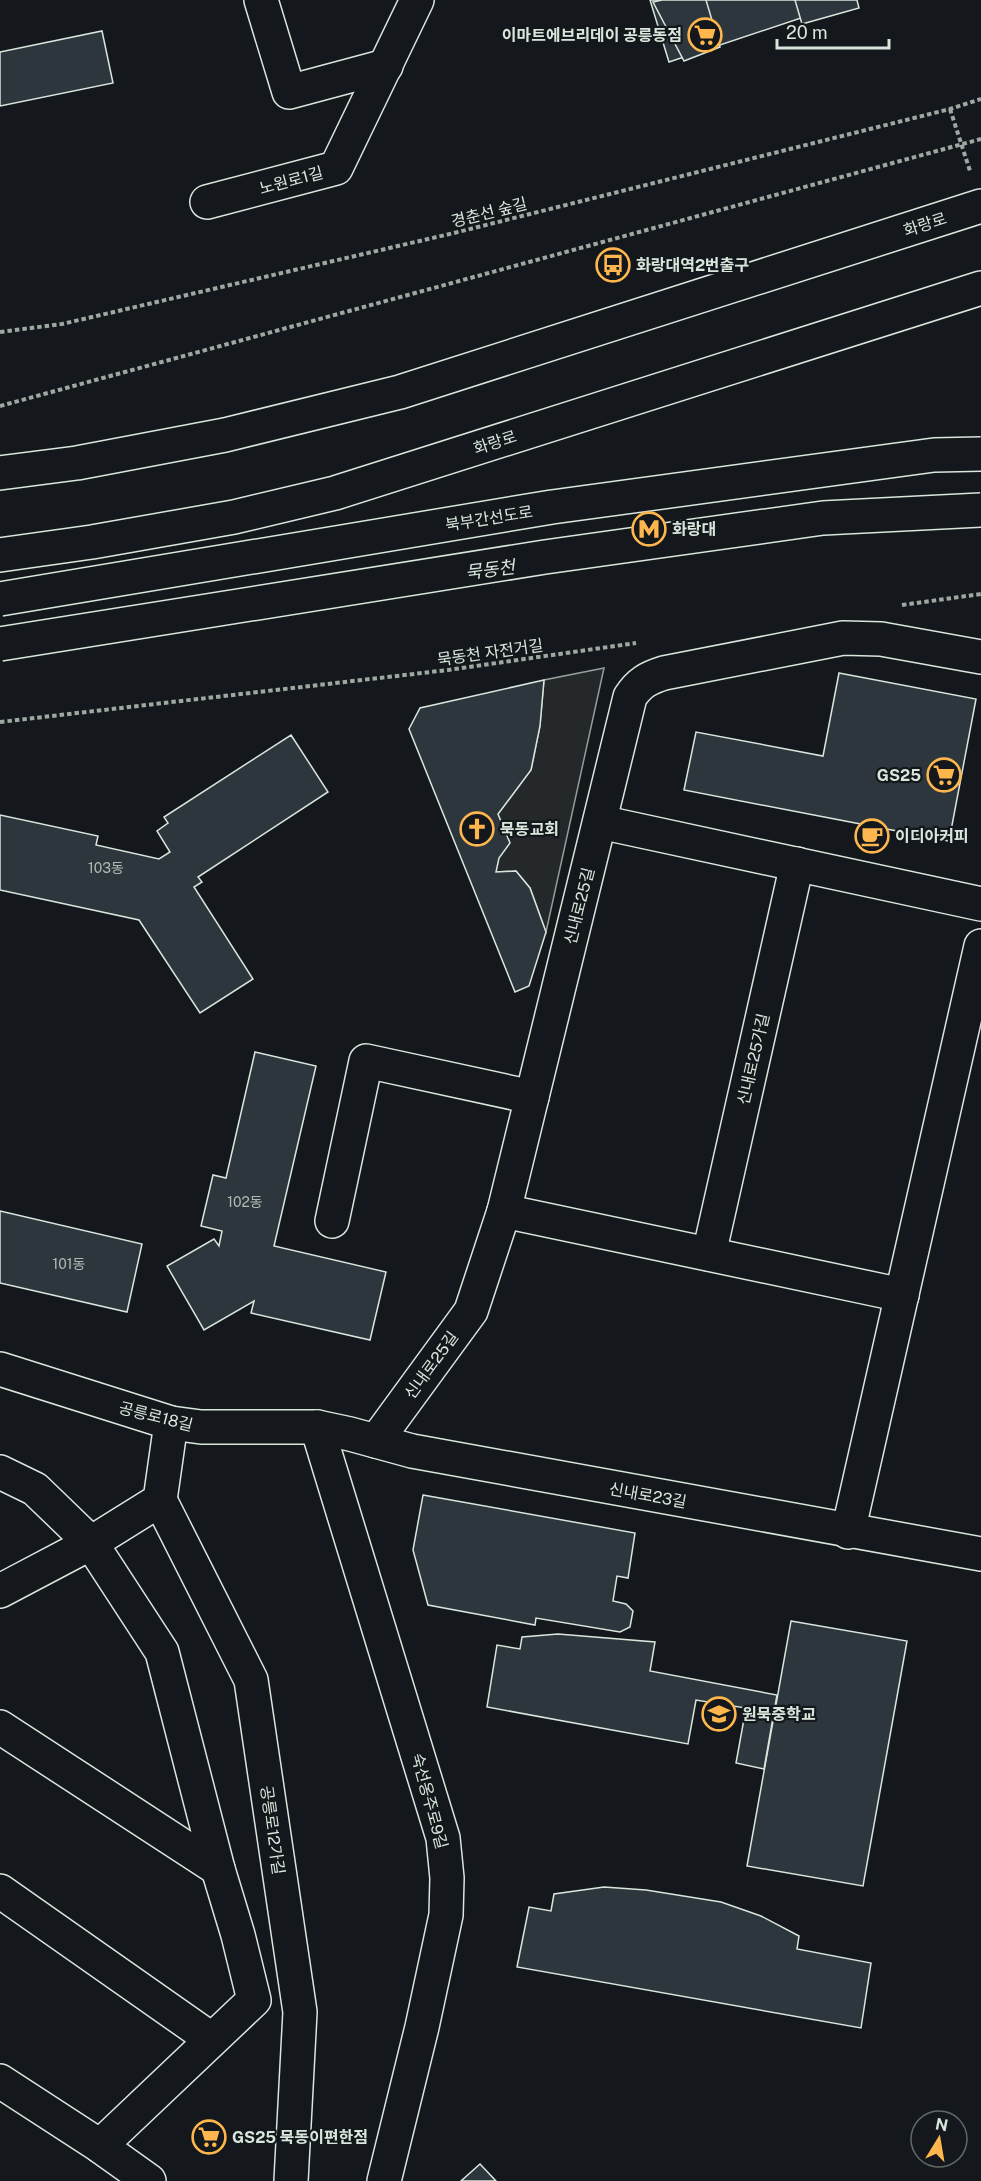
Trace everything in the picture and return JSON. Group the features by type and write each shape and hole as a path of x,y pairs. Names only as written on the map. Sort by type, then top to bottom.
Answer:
{"main road":[{"path":"261,0 289,92 386,66"},
{"name":"노원로1길","path":"207,202 336,168 417,0"},
{"name":"화랑로","path":"0,473 77,463 225,435 400,392 981,206"},
{"name":"화랑로","path":"0,555 92,542 234,517 335,493 981,288"},
{"name":"북부간선도로","path":"0,599 552,507 934,455 981,454"},
{"path":"0,644 533,559 823,518 981,510"},
{"name":"신내로25길","path":"376,1441 471,1311 504,1211 630,697 638,685 650,677 664,673 843,638 880,639 981,657"},
{"path":"600,822 981,904"},
{"name":"신내로25가길","path":"709,1254 797,864"},
{"path":"848,1532 981,946"},
{"path":"332,1221 366,1061 532,1097"},
{"path":"504,1211 902,1296"},
{"name":"공릉로18길","path":"0,1369 171,1423 201,1427 317,1427"},
{"path":"0,1591 91,1543 160,1500 171,1423"},
{"name":"신내로23길","path":"317,1427 412,1451 848,1532 981,1554"},
{"name":"숙선옹주로9길","path":"317,1427 443,1838 447,1878 444,1926 422,2028 384,2181"},
{"path":"0,1472 35,1490 91,1543 162,1652 254,2000 100,2146"},
{"name":"공릉로12가길","path":"160,1500 251,1680 300,2012 291,2181"},
{"path":"0,1727 218,1869"},
{"path":"0,1891 211,2039"},
{"path":"0,2081 149,2181"}],"path":[{"name":"경춘선 숲길","path":"0,332 62,324 454,233 950,109 981,99"},
{"path":"950,109 962,144"},
{"path":"0,406 981,139"},
{"path":"898,606 981,594"},
{"name":"묵동천 자전거길","path":"0,722 448,670 638,643"}],"shaded area":[{"path":"604,668 546,932 530,888 516,871 496,872 498,814 531,770 540,726 544,680"}],"building":[{"name":"이마트에브리데이 공릉동점","path":"650,0 829,0 831,8 669,62"},
{"path":"706,0 720,47 684,61 653,2"},
{"path":"795,0 857,0 859,8 802,24"},
{"path":"102,31 113,83 0,106 0,52"},
{"path":"839,673 976,699 949,841 684,790 696,732 823,756"},
{"name":"묵동교회","path":"544,680 540,726 531,770 498,814 510,843 499,858 496,872 516,871 530,888 546,932 529,986 515,992 409,729 420,708"},
{"path":"291,735 328,792 198,877 202,882 194,887 253,979 200,1013 139,920 0,890 0,815 98,836 96,845 159,859 170,852 157,831 168,823 164,817"},
{"path":"255,1052 316,1066 274,1246 386,1272 370,1340 251,1313 254,1301 204,1330 167,1266 214,1239 219,1246 222,1231 201,1226 213,1175 226,1178"},
{"path":"0,1211 142,1244 127,1312 0,1283"},
{"path":"423,1495 635,1533 628,1578 617,1576 613,1601 626,1604 633,1611 630,1627 620,1632 536,1618 535,1625 428,1605 413,1550"},
{"path":"791,1621 907,1641 863,1886 747,1866"},
{"path":"558,1634 655,1642 650,1671 777,1695 764,1769 736,1763 746,1708 696,1700 688,1744 487,1707 497,1645 520,1649 522,1637"},
{"path":"604,1887 646,1890 721,1902 761,1916 799,1936 797,1949 871,1963 861,2028 517,1967 529,1907 551,1911 554,1894"},
{"path":"480,2164 496,2181 461,2181"}],"place":[{"name":"이마트에브리데이 공릉동점","path":"705,35"},
{"name":"화랑대역2번출구","path":"613,265"},
{"name":"화랑대","path":"649,529"},
{"name":"GS25","path":"944,775"},
{"name":"묵동교회","path":"477,829"},
{"name":"이디아커피","path":"872,836"},
{"name":"원묵중학교","path":"719,1714"},
{"name":"GS25 묵동이편한점","path":"209,2137"}],"water label":[{"name":"묵동천","path":"490,570"}]}
